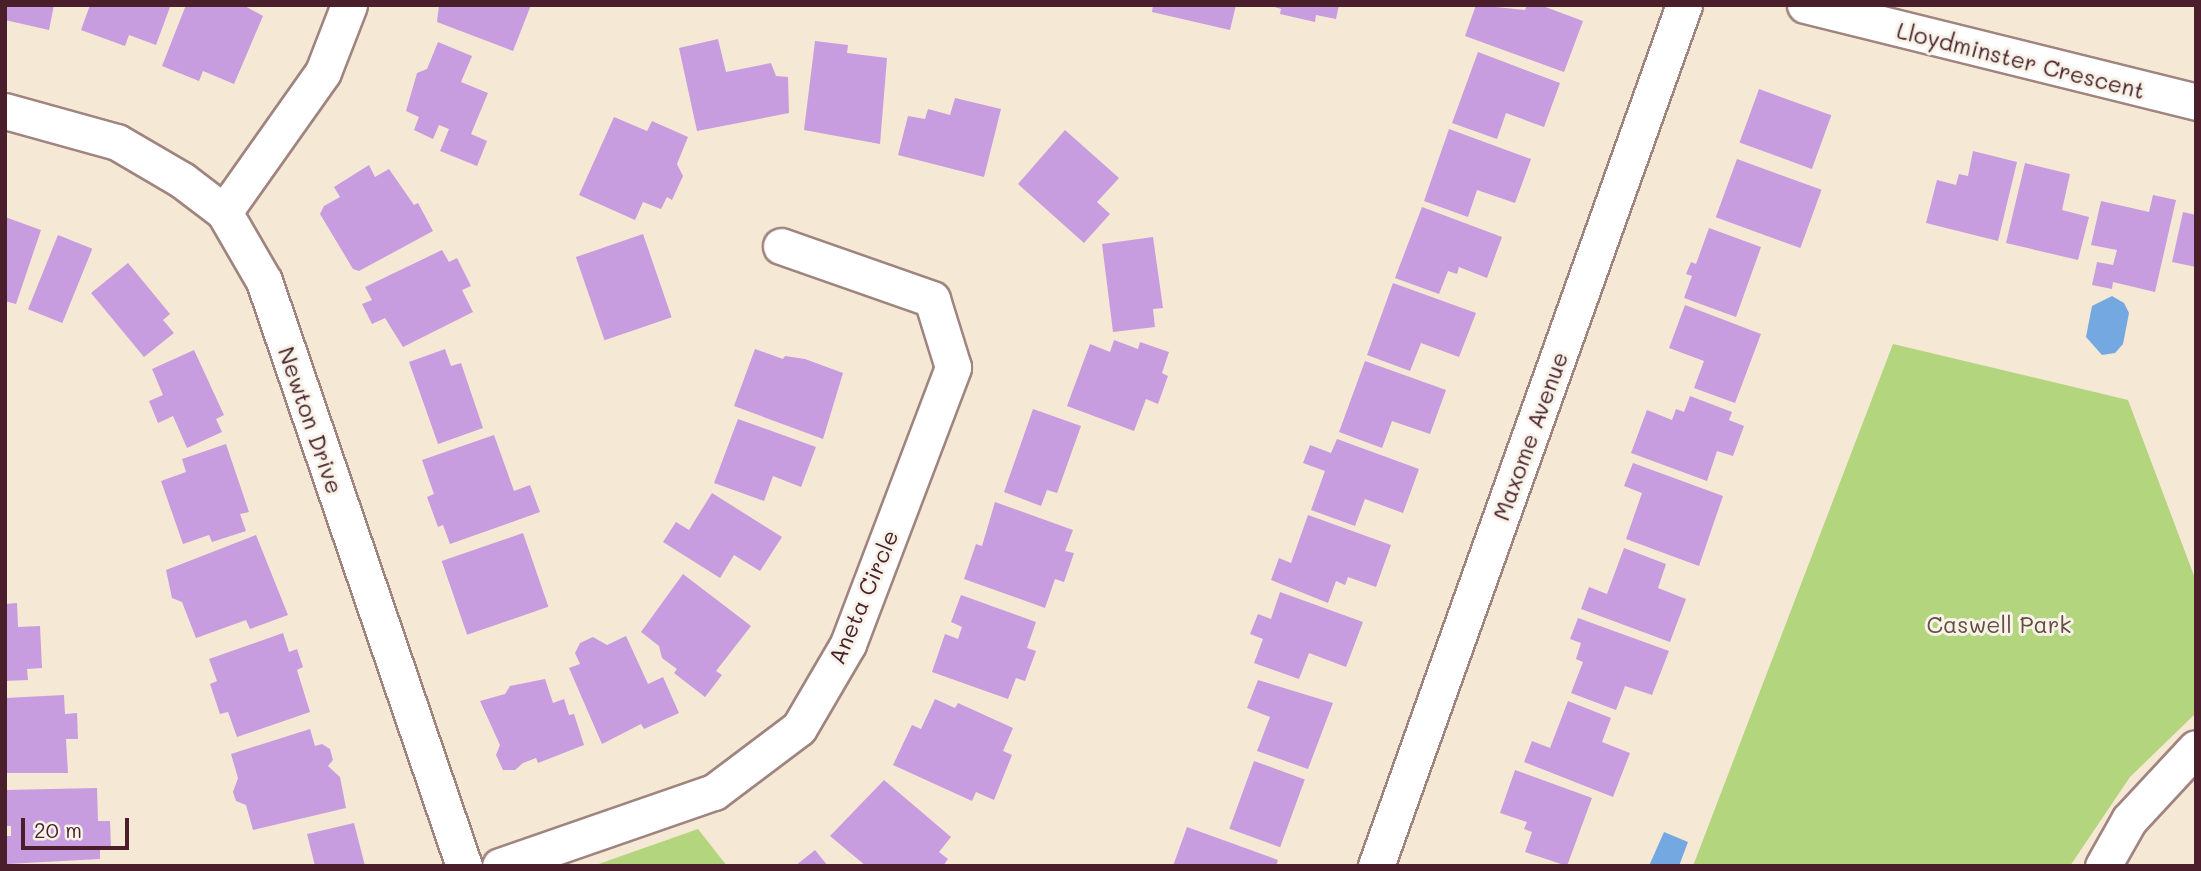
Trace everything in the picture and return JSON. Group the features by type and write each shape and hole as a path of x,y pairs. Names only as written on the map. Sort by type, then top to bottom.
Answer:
{"street":[{"path":"224,212 323,72 349,5"},
{"name":"Maxome Avenue","path":"1376,866 1684,5"},
{"name":"Lloydminster Crescent","path":"1805,5 2196,102"},
{"name":"Newton Drive","path":"5,111 117,142 182,180 224,212 264,281 464,866"},
{"name":"Aneta Circle","path":"500,866 714,792 799,728 848,644 953,367 932,299 781,246"},
{"path":"2102,866 2129,820 2196,748"}],"green space":[{"name":"Caswell Park","path":"1893,344 2128,400 2196,581 2196,713 2130,777 2070,866 1693,866"},
{"path":"698,829 727,866 593,866"}],"water":[{"path":"2112,296 2124,303 2129,313 2123,344 2115,353 2102,355 2086,337 2092,306"},
{"path":"1664,832 1688,842 1679,866 1649,866"}],"building":[{"path":"5,5 54,5 49,30 5,20"},
{"path":"90,5 170,7 156,45 129,35 125,46 81,30"},
{"path":"186,5 243,5 263,16 234,84 203,71 199,81 162,66"},
{"path":"439,5 531,5 513,51 437,22"},
{"path":"1153,5 1236,5 1230,30 1152,12"},
{"path":"1268,5 1339,5 1336,19 1316,15 1315,22 1280,14 1281,9"},
{"path":"1476,5 1525,10 1527,5 1540,5 1583,21 1564,72 1465,36"},
{"path":"718,39 726,72 771,63 776,76 788,77 789,113 697,131 679,48"},
{"path":"815,41 848,45 847,53 887,58 880,144 804,130"},
{"path":"438,42 472,56 461,82 488,93 471,134 487,141 477,166 440,151 449,129 439,125 433,139 414,130 419,117 406,111 417,73 427,69"},
{"path":"1478,52 1560,83 1544,127 1506,113 1497,139 1452,123"},
{"path":"1759,89 1831,115 1812,169 1740,143"},
{"path":"955,98 1001,109 984,177 898,155 908,116 925,119 928,109 950,115"},
{"path":"614,117 647,131 652,121 688,137 677,164 683,176 672,200 667,197 661,209 643,202 635,220 579,195"},
{"path":"1449,129 1531,159 1515,203 1477,190 1468,217 1424,201"},
{"path":"1065,130 1119,178 1097,202 1110,214 1084,243 1018,184"},
{"path":"1973,151 2017,162 1998,241 1926,223 1937,180 1956,185 1959,174 1968,176"},
{"path":"1737,159 1822,190 1800,248 1716,217"},
{"path":"2025,163 2070,174 2062,210 2089,217 2078,260 2006,243"},
{"path":"369,165 375,177 389,169 414,205 418,203 433,231 359,271 353,269 320,214 324,206 340,197 334,187"},
{"path":"2153,195 2176,200 2155,292 2113,282 2112,289 2092,285 2097,262 2113,265 2117,250 2091,245 2101,201 2149,212"},
{"path":"1422,207 1502,237 1487,278 1459,267 1457,274 1448,271 1439,294 1395,278"},
{"path":"2183,212 2196,215 2196,267 2172,262"},
{"path":"5,217 41,230 16,304 5,301"},
{"path":"1709,228 1761,247 1736,317 1684,298 1692,276 1686,274 1691,262 1696,264"},
{"path":"643,234 672,317 605,340 576,257"},
{"path":"58,235 92,249 62,323 28,309"},
{"path":"1153,237 1163,308 1153,309 1155,327 1113,332 1102,244"},
{"path":"442,250 449,262 457,258 471,286 462,290 473,312 403,347 385,318 372,324 362,304 372,300 365,287"},
{"path":"128,263 170,314 163,320 174,333 144,357 91,293"},
{"path":"1393,283 1476,313 1459,357 1421,343 1410,371 1367,355"},
{"path":"1685,305 1761,334 1735,403 1694,388 1704,361 1669,348"},
{"path":"1114,340 1138,349 1140,342 1169,352 1162,373 1168,376 1158,404 1146,399 1134,431 1067,406 1090,344 1110,352"},
{"path":"445,349 451,366 461,363 483,428 438,444 409,362"},
{"path":"755,349 783,359 785,356 805,359 843,373 823,439 734,406"},
{"path":"194,350 224,415 216,419 222,432 187,448 173,416 158,423 149,401 163,395 152,369"},
{"path":"1365,361 1446,390 1430,434 1392,421 1382,448 1339,432"},
{"path":"1690,396 1732,412 1729,420 1744,426 1733,456 1717,451 1707,481 1631,453 1647,410 1672,420 1676,409 1684,412"},
{"path":"1033,409 1081,426 1057,493 1047,490 1041,506 1004,492"},
{"path":"738,419 816,447 801,487 773,476 764,501 714,483"},
{"path":"494,435 514,491 530,485 540,512 450,544 443,525 438,527 427,497 434,494 422,460"},
{"path":"1337,439 1419,469 1403,513 1365,499 1355,526 1311,510 1325,471 1303,463 1310,445 1331,453"},
{"path":"226,444 249,512 240,514 246,531 212,542 209,535 183,544 161,481 186,472 182,459"},
{"path":"1633,463 1723,496 1699,566 1626,539 1642,493 1624,486"},
{"path":"712,493 782,537 760,571 734,555 720,578 663,542 676,522 689,530"},
{"path":"995,502 1073,530 1065,551 1074,553 1064,582 1055,579 1045,608 964,579 976,544 982,546"},
{"path":"1308,515 1391,545 1376,587 1348,577 1345,585 1336,581 1328,603 1271,580 1279,558 1291,563"},
{"path":"523,533 548,607 467,635 442,561"},
{"path":"256,535 288,615 250,629 246,620 196,638 182,602 172,598 166,570"},
{"path":"1624,548 1666,564 1658,588 1686,599 1670,642 1581,609 1589,587 1607,594"},
{"path":"683,574 751,626 716,671 722,675 705,697 674,673 677,669 662,658 659,646 641,632"},
{"path":"1280,592 1363,622 1346,667 1309,653 1299,679 1254,663 1263,639 1250,634 1258,614 1271,619"},
{"path":"961,595 1036,622 1027,648 1036,651 1025,681 1016,678 1008,699 932,672 945,634 958,639 962,627 951,622"},
{"path":"17,603 18,627 40,626 42,668 27,669 28,680 5,681 5,604"},
{"path":"1578,618 1669,651 1652,695 1625,686 1616,710 1571,693 1583,662 1576,659 1581,643 1570,639"},
{"path":"283,633 289,652 297,649 303,667 297,670 310,712 237,737 228,712 220,714 210,684 217,681 209,659"},
{"path":"626,636 648,684 663,677 679,713 644,729 641,724 602,744 569,668 580,664 575,653 580,643 593,637 607,645"},
{"path":"545,679 553,703 564,699 569,715 574,714 584,745 538,763 536,758 523,763 515,770 503,770 496,755 500,745 480,701 505,694 510,686"},
{"path":"1258,680 1333,703 1308,769 1257,751 1270,717 1247,708"},
{"path":"64,695 65,714 77,713 78,739 66,739 68,773 5,773 5,698"},
{"path":"935,699 955,708 958,703 1013,728 1003,751 1012,755 994,800 976,792 972,801 893,765 912,725 921,729"},
{"path":"1568,701 1611,718 1602,742 1630,753 1613,797 1524,762 1532,741 1550,748"},
{"path":"310,729 315,746 322,744 330,749 333,760 328,766 340,777 346,808 253,830 246,805 236,801 233,792 238,778 231,754"},
{"path":"1254,761 1305,779 1280,847 1229,829"},
{"path":"1515,770 1592,798 1567,866 1525,852 1532,832 1524,829 1527,822 1500,813"},
{"path":"884,780 951,837 939,852 948,859 943,866 866,866 830,836"},
{"path":"97,788 98,821 110,821 111,850 100,850 100,859 7,864 5,836 11,836 11,826 5,826 5,790"},
{"path":"354,823 365,866 315,866 307,834"},
{"path":"1187,827 1278,860 1276,866 1173,866"},
{"path":"815,850 828,866 795,866"}]}
